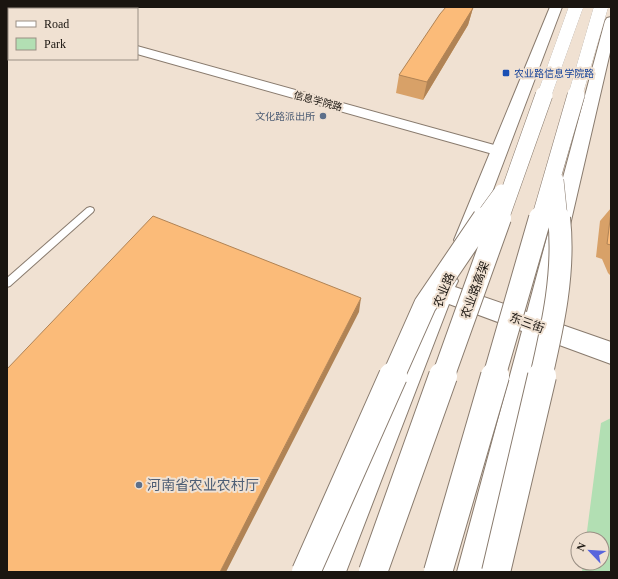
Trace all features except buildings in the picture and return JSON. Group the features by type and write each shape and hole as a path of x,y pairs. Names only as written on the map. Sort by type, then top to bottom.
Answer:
{"main road":[{"name":"农业路","path":"330,572 500,151 556,7"},
{"name":"农业路高架","path":"373,572 576,7"},
{"path":"438,572 601,7"},
{"path":"473,572 611,21"},
{"path":"496,572 550,340 560,274 562,242 554,170"},
{"path":"306,572 425,305 472,234 516,174"},
{"name":"东三街","path":"442,292 611,353"}],"street":[{"name":"信息学院路","path":"138,50 500,151"}],"lane":[{"path":"7,282 90,210"}],"green space":[{"path":"611,418 611,572 582,572 610,571 610,531 587,531 601,423"}],"place":[{"name":"农业路信息学院路","path":"506,73"},
{"name":"文化路派出所","path":"323,116"},
{"name":"河南省农业农村厅","path":"139,485"}]}
